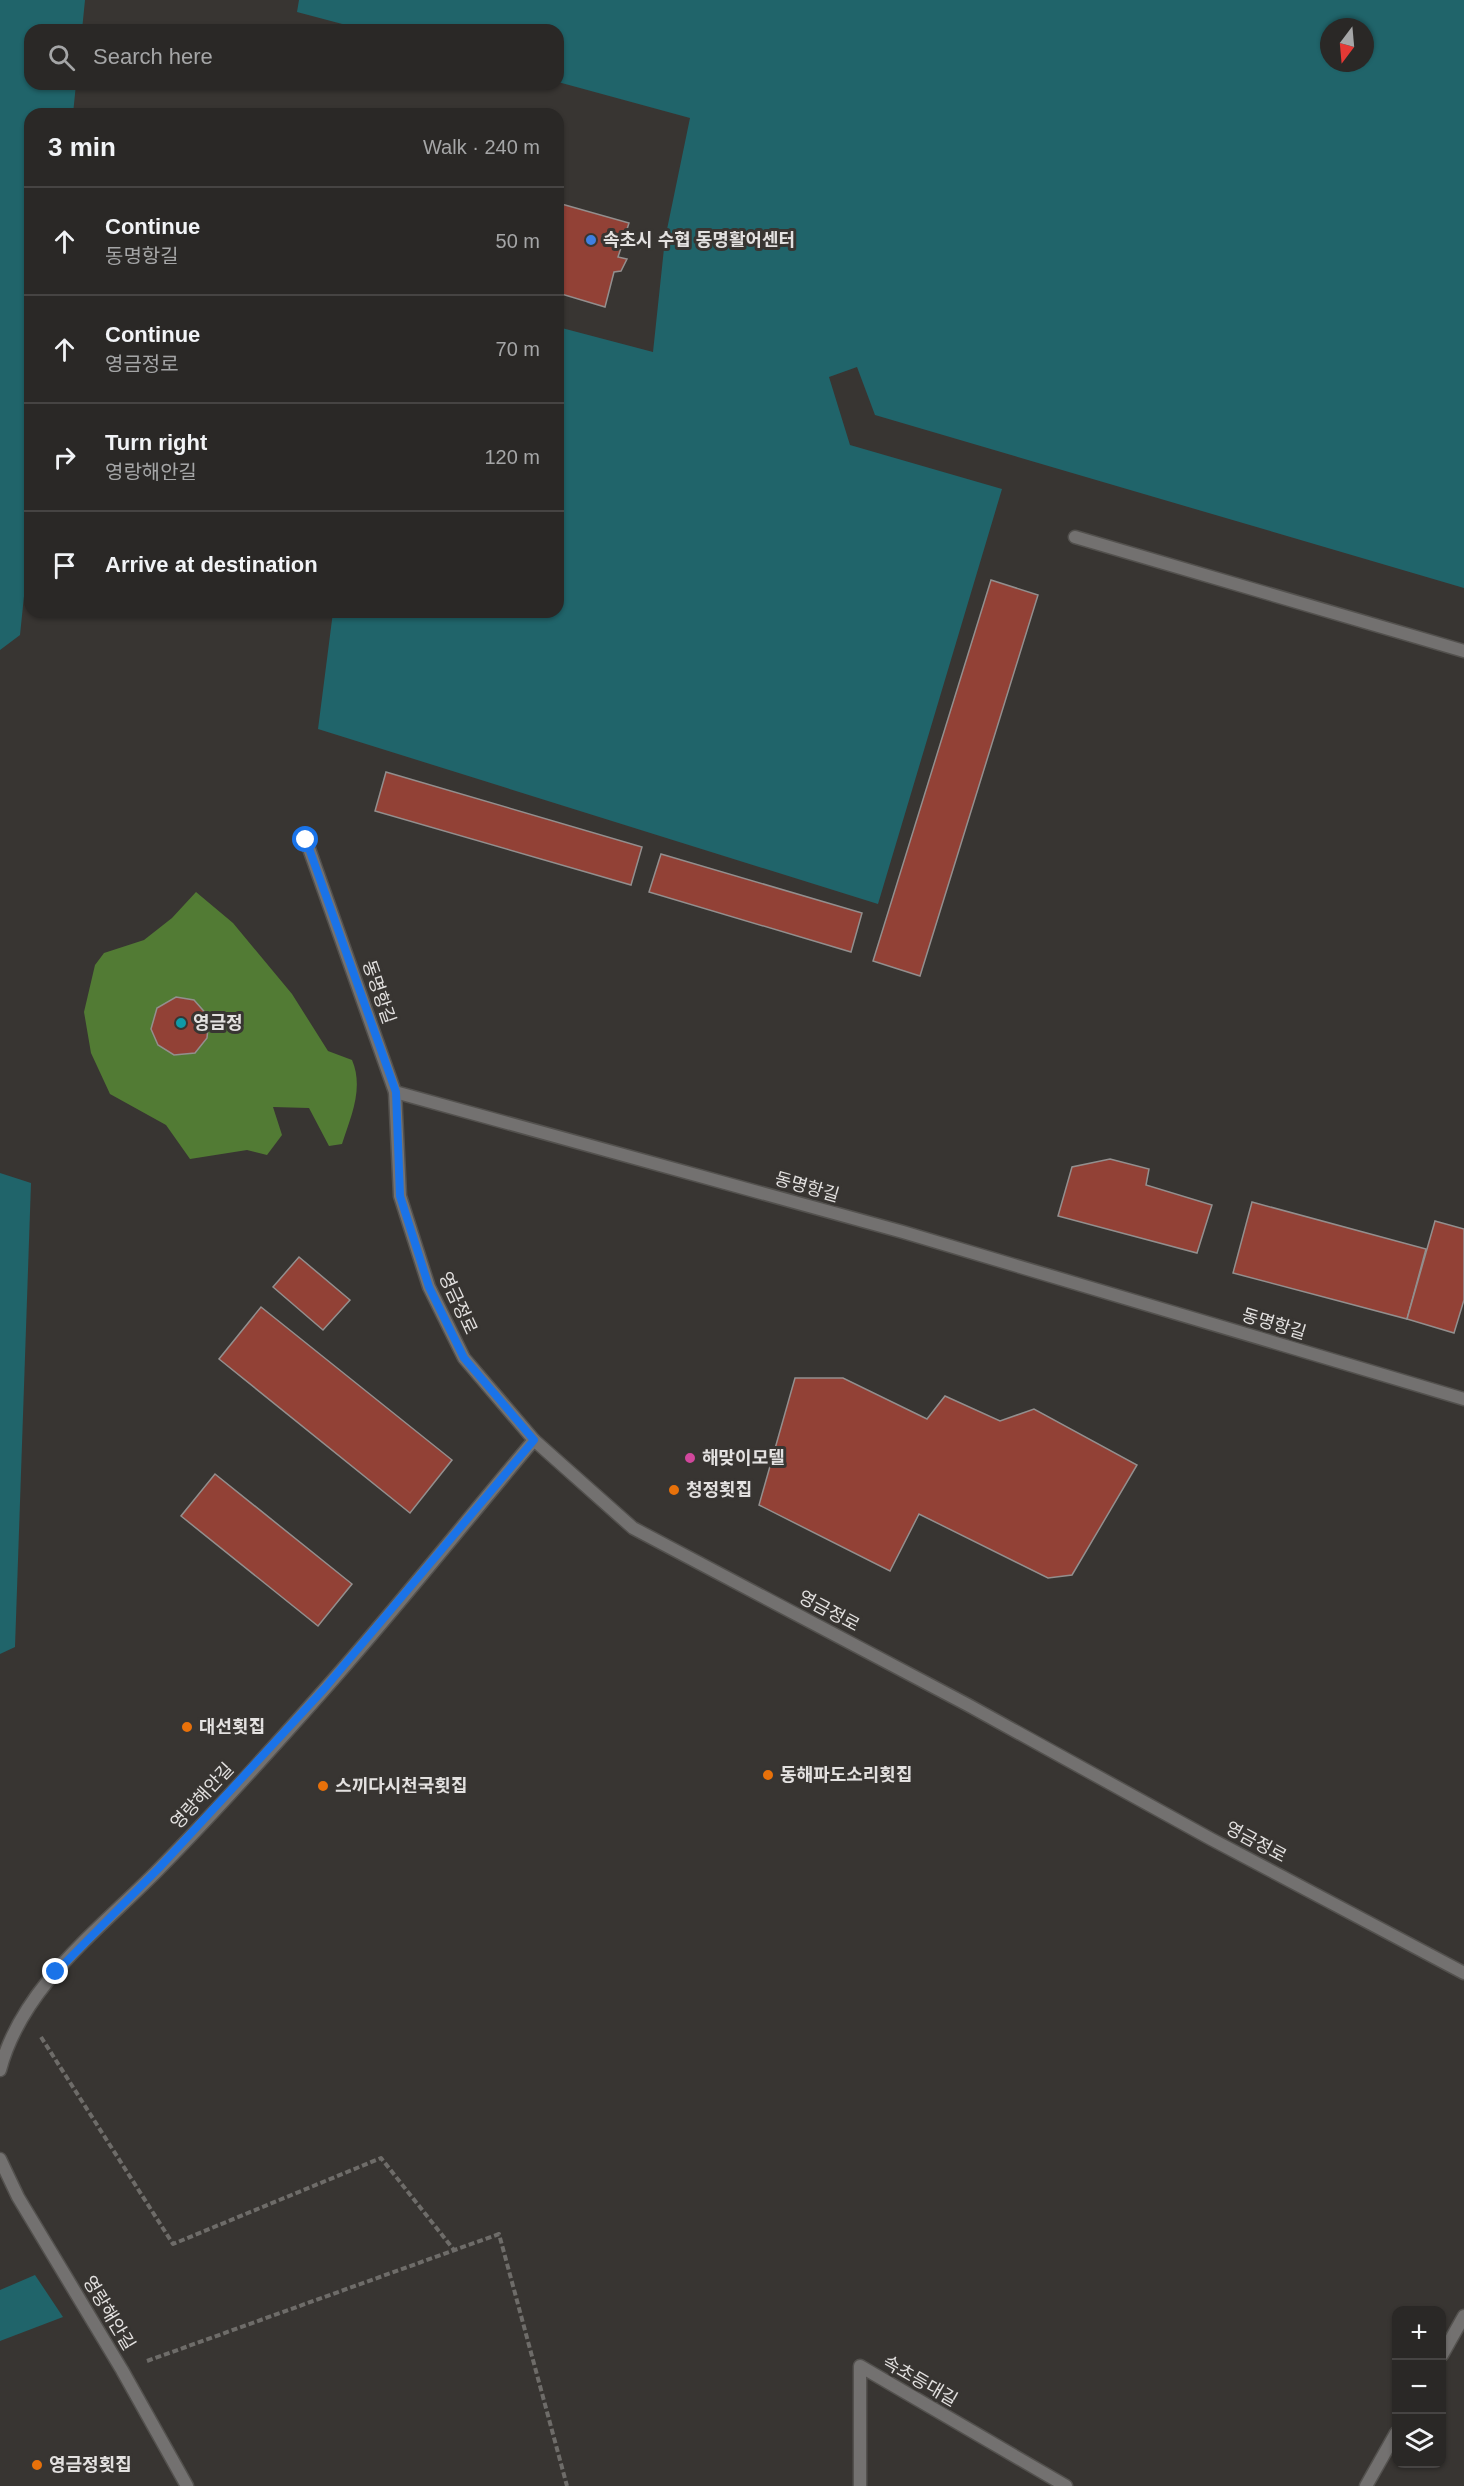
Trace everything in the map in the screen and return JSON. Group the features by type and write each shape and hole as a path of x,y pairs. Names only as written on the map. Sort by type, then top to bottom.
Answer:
{"street":[{"path":"1075,537 1464,651"},
{"name":"동명항길","path":"306,840 396,1092 903,1232 1464,1399"},
{"name":"영금정로","path":"396,1092 400,1196 429,1287 464,1358 534,1440 633,1527 1464,1973"},
{"name":"영랑해안길","path":"0,2070 12,2035 24,2012 56,1972 159,1868 324,1689 534,1440"},
{"name":"영랑해안길","path":"0,2159 18,2197 122,2370 187,2486"},
{"path":"1446,2348 1464,2316"},
{"name":"속초등대길","path":"860,2486 860,2366 1065,2486"},
{"path":"1366,2486 1392,2440"}],"path":[{"path":"24,2012 173,2244 381,2158 454,2250"},
{"path":"122,2370 499,2234 567,2486"}],"green space":[{"path":"196,892 233,923 292,994 328,1051 352,1060 357,1081 355,1102 342,1144 329,1146 309,1108 273,1107 282,1135 267,1155 247,1150 190,1159 166,1125 110,1094 91,1053 84,1012 95,965 104,953 144,940 172,918"}],"water":[{"path":"0,0 85,0 83,24 24,24 24,90 75,90 74,108 24,108 24,596 20,635 0,650"},
{"path":"299,0 1464,0 1464,588 875,415 857,367 829,377 850,445 1002,489 878,904 318,729 332,618 564,618 564,329 653,352 665,239 690,118 564,84 564,24 342,24 297,12"},
{"path":"0,1173 31,1183 15,1647 0,1654"},
{"path":"35,2275 63,2317 0,2341 0,2290"}],"building":[{"name":"속초시 수협 동명활어센터","path":"564,205 629,223 618,257 627,259 621,271 614,272 605,307 564,295"},
{"path":"991,580 1038,595 920,976 873,961"},
{"path":"386,772 642,847 631,885 375,811"},
{"path":"661,854 862,913 851,952 649,892"},
{"name":"영금정","path":"176,997 194,1000 209,1017 207,1038 195,1053 174,1055 158,1045 151,1029 157,1008"},
{"path":"1110,1159 1149,1169 1146,1185 1212,1205 1197,1253 1058,1216 1072,1167"},
{"path":"1252,1202 1426,1249 1407,1319 1233,1273"},
{"path":"1435,1221 1464,1229 1464,1300 1454,1333 1407,1319"},
{"path":"299,1257 350,1300 323,1330 273,1287"},
{"path":"261,1307 452,1460 410,1513 219,1359"},
{"path":"795,1378 843,1378 927,1419 945,1396 1000,1421 1034,1409 1137,1465 1072,1575 1048,1578 919,1514 890,1571 759,1505"},
{"path":"215,1474 352,1584 318,1626 181,1516"}],"place":[{"name":"속초시 수협 동명활어센터","path":"591,240"},
{"name":"영금정","path":"181,1023"},
{"name":"해맞이모텔","path":"690,1458"},
{"name":"청정횟집","path":"674,1490"},
{"name":"대선횟집","path":"187,1727"},
{"name":"동해파도소리횟집","path":"768,1775"},
{"name":"스끼다시천국횟집","path":"323,1786"},
{"name":"영금정횟집","path":"37,2465"}],"route":[{"path":"56,1972 159,1868 324,1689 534,1440 464,1358 429,1287 400,1196 396,1092 306,840"}]}
